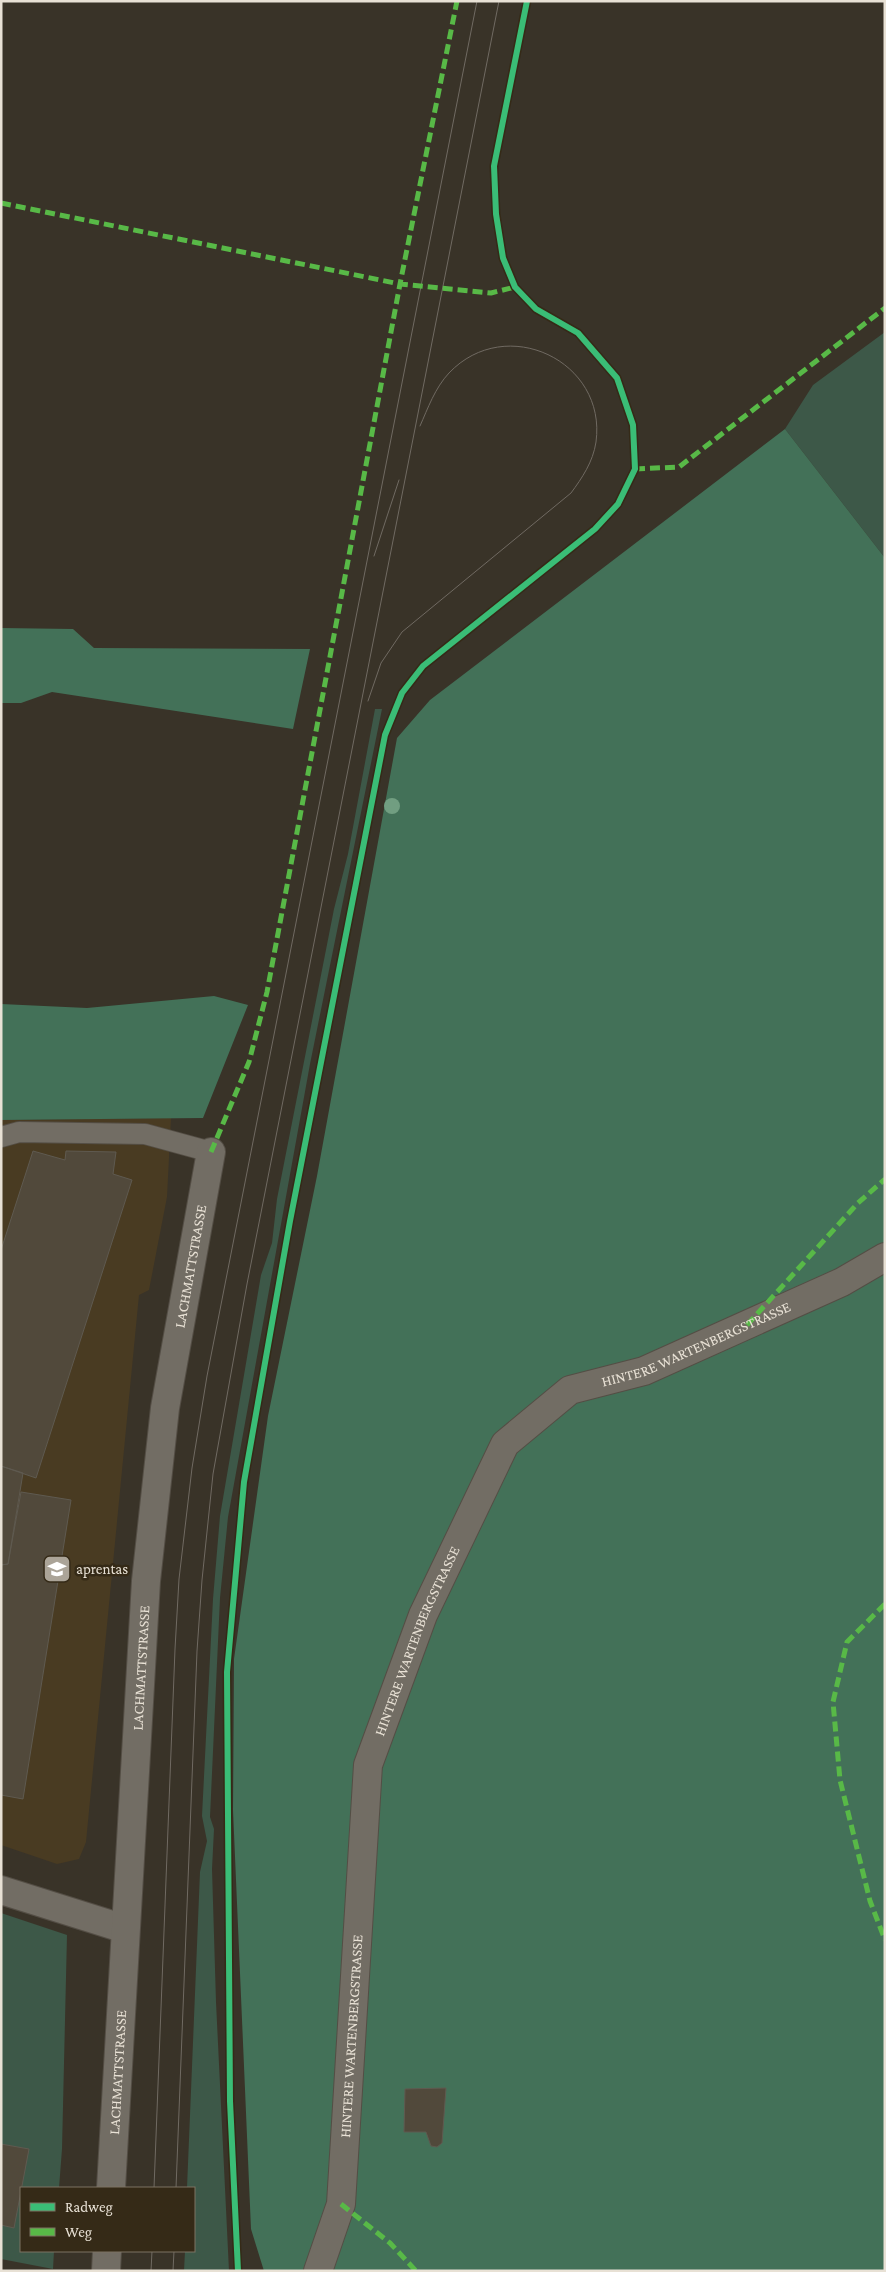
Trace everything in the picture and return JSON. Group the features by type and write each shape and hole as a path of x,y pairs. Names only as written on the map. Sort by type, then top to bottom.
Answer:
{"street":[{"name":"LACHMATTSTRASSE","path":"110,2187 146,1580 164,1417 211,1152"},
{"name":"HINTERE WARTENBERGSTRASSE","path":"318,2271 341,2204 368,1765 423,1615 505,1444 570,1390 644,1370 842,1282 885,1257"},
{"path":"1,1890 125,1929"},
{"path":"106,2271 107,2252"}],"lane":[{"path":"1,1137 19,1132 145,1134 211,1152"}],"shaded area":[{"name":"aprentas","path":"171,1118 167,1197 149,1290 139,1295 86,1842 79,1859 57,1864 1,1845 1,1120"}],"green space":[{"path":"885,332 885,558 785,429 813,385"},
{"path":"785,429 885,558 885,2271 264,2271 251,2229 233,1810 234,1659 268,1416 317,1176 397,738 430,700"},
{"path":"1,628 73,629 94,648 310,649 293,729 52,692 21,703 1,703"},
{"path":"375,709 382,709 310,1064 228,1517 220,1598 210,1817 214,1829 212,1869 216,2002 229,2271 184,2271 185,2252 195,2252 195,2187 187,2187 200,1872 207,1841 202,1816 213,1599 220,1516 261,1275 272,1243 277,1199 334,909 348,854"},
{"path":"214,996 248,1005 203,1118 1,1120 1,1004 87,1008"},
{"path":"1,1913 67,1935 62,2149 59,2187 20,2187 20,2252 54,2252 53,2269 1,2259"}],"building":[{"path":"33,1151 65,1160 66,1151 116,1152 113,1174 132,1180 36,1478 1,1466 1,1250"},
{"path":"1,1466 23,1473 8,1564 1,1565"},
{"path":"21,1492 71,1500 23,1799 1,1795 1,1565 8,1564"},
{"path":"446,2088 442,2143 437,2147 431,2146 426,2132 404,2132 405,2089"},
{"path":"1,2144 29,2149 22,2187 20,2187 14,2228 1,2225"}],"tram line":[{"path":"154,2187 175,1649 179,1579 192,1468 207,1376 477,1"},
{"path":"176,2187 197,1651 213,1474 247,1284 499,1"},
{"path":"368,701 381,663 402,632 571,493 590,463 596,442 595,413 586,389 569,369 548,355 523,347 498,347 472,355 444,379 429,405 420,426"},
{"path":"374,556 399,480"},
{"path":"151,2271 152,2252"},
{"path":"173,2271 174,2252"}],"marked path":[{"path":"211,1152 249,1062 267,992 400,284 457,1"},
{"path":"1,203 400,284 491,293 515,287"},
{"path":"635,469 679,467 885,308"},
{"path":"747,1325 858,1203 885,1179"},
{"path":"885,1604 847,1642 833,1702 840,1780 870,1901 885,1940"},
{"path":"341,2204 390,2243 416,2271"}],"cycle path":[{"path":"238,2271 230,2101 227,1672 244,1482 290,1221 385,735 402,693 423,666 595,529 618,504 635,469 633,425 617,378 578,333 536,309 515,287 503,258 496,214 494,166 527,1"}],"place":[{"name":"aprentas","path":"57,1569"}]}
